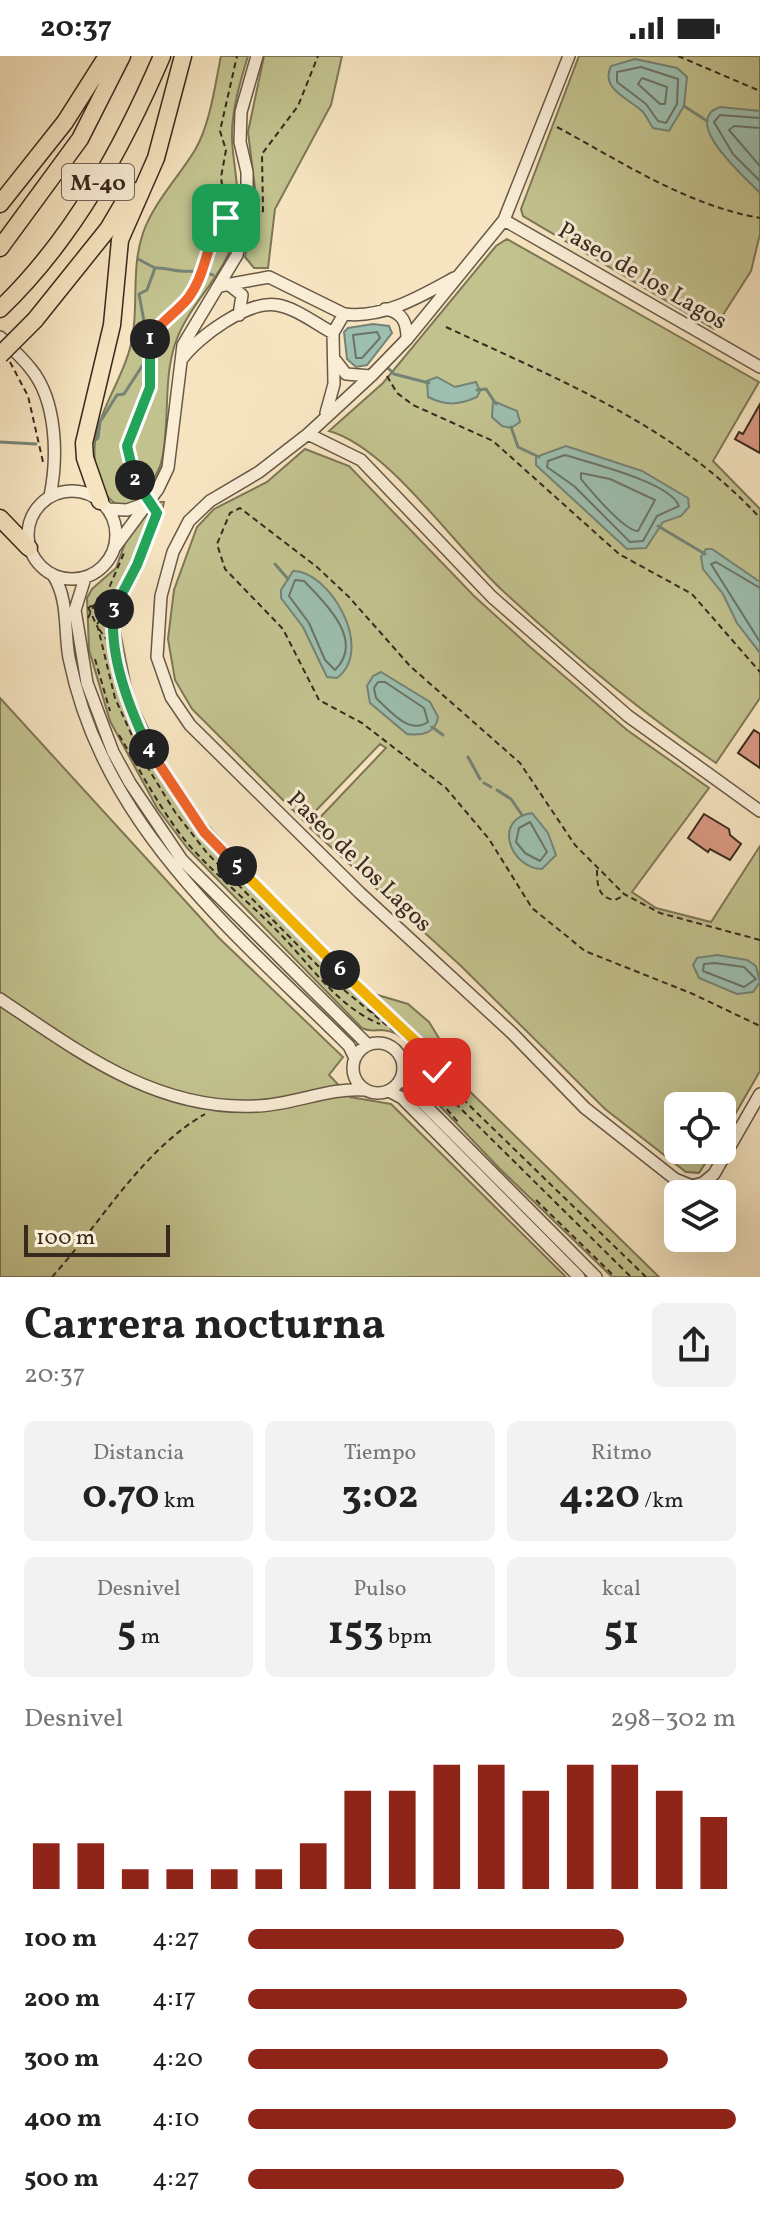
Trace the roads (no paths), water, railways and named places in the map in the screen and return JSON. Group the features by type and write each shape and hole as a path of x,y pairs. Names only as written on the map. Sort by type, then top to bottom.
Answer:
{"highway":[{"path":"0,204 65,122 107,56"},
{"name":"M-40","path":"0,248 41,197 80,139 122,56"},
{"name":"M-40","path":"0,309 14,296 86,202 132,125 162,56"},
{"path":"104,505 85,458 86,426 112,325 120,240 156,158 183,56"},
{"path":"5,357 108,229 153,149 170,109"},
{"path":"0,518 29,548"}],"street":[{"path":"150,505 127,510 104,505 76,491 50,496 33,513 29,525 29,548 35,560 53,575 63,579 85,578 107,563 120,549 150,505 168,468 178,364 197,319 224,285 237,255 246,213 247,172 240,142 241,112 257,56"},
{"name":"Paseo de los Lagos","path":"569,56 504,220 407,339 308,434 259,472 201,508 189,521 173,552 161,596 157,657 181,715 360,893 512,1033 585,1108 675,1179 692,1186 709,1179 760,1094"},
{"name":"Paseo de los Lagos","path":"504,220 760,367"},
{"path":"237,255 238,264 248,278"},
{"name":"Paseo de los Lagos","path":"344,314 368,314 385,309 458,276"},
{"path":"224,285 248,278 278,279 344,314 333,333 334,384 326,414"},
{"path":"224,285 242,295 239,315"},
{"path":"178,364 209,332 257,306 277,305 333,333"},
{"path":"385,309 401,316 407,339"},
{"path":"197,319 209,332"},
{"path":"0,337 32,370 45,397 53,445 50,496"},
{"path":"334,357 346,374 372,375"},
{"path":"308,434 361,460 492,597 628,716 760,811"},
{"path":"104,505 120,549"},
{"path":"53,575 62,593 76,687 102,756 119,789 173,868 349,1046 356,1080 366,1090"},
{"path":"85,578 75,610 87,683 113,752 158,828 215,895 368,1045"},
{"path":"0,999 91,1060 136,1085 220,1106 259,1106 331,1091 366,1090 377,1093 389,1091 403,1076"},
{"path":"331,1091 368,1045 382,1043 396,1049 403,1061 403,1076 410,1090 596,1277"},
{"path":"389,1091 402,1098 579,1277"}],"water":[{"path":"635,59 677,68 687,77 684,106 669,131 653,128 642,111 617,92 609,81 611,66"},
{"path":"720,107 760,111 760,193 730,163 711,136 707,124 709,114"},
{"path":"373,324 389,326 392,333 367,365 356,367 347,359 344,332 348,328"},
{"path":"437,377 455,387 476,382 480,391 477,397 458,403 435,400 428,397 427,381"},
{"path":"493,401 517,411 520,422 511,428 502,426 492,417"},
{"path":"566,446 642,471 688,498 689,507 681,516 663,522 646,548 627,549 536,465 536,457"},
{"path":"706,549 712,549 760,582 760,653 737,623 723,594 703,569 701,557"},
{"path":"293,571 307,574 320,583 343,613 352,648 348,665 337,678 327,677 303,627 281,598 281,590"},
{"path":"381,672 430,702 438,717 431,730 423,734 407,734 370,703 367,686 373,676"},
{"path":"532,813 548,833 556,855 542,869 521,861 510,843 512,824"},
{"path":"717,955 747,960 756,966 760,982 753,992 737,994 699,978 693,965 697,958"}],"waterway":[{"path":"684,106 707,121"},
{"path":"138,259 155,268"},
{"path":"91,443 98,438 100,422 117,395 124,394 146,360 139,346 145,327 139,294 147,290 155,268 213,275"},
{"path":"386,366 394,374 429,383"},
{"path":"477,390 486,389 496,404"},
{"path":"511,427 518,447 539,457"},
{"path":"0,442 36,444"},
{"path":"658,526 705,554"},
{"path":"275,564 288,579"},
{"path":"432,727 443,735"},
{"path":"468,757 480,779"},
{"path":"484,783 491,787"},
{"path":"497,790 511,799 522,815"}]}
